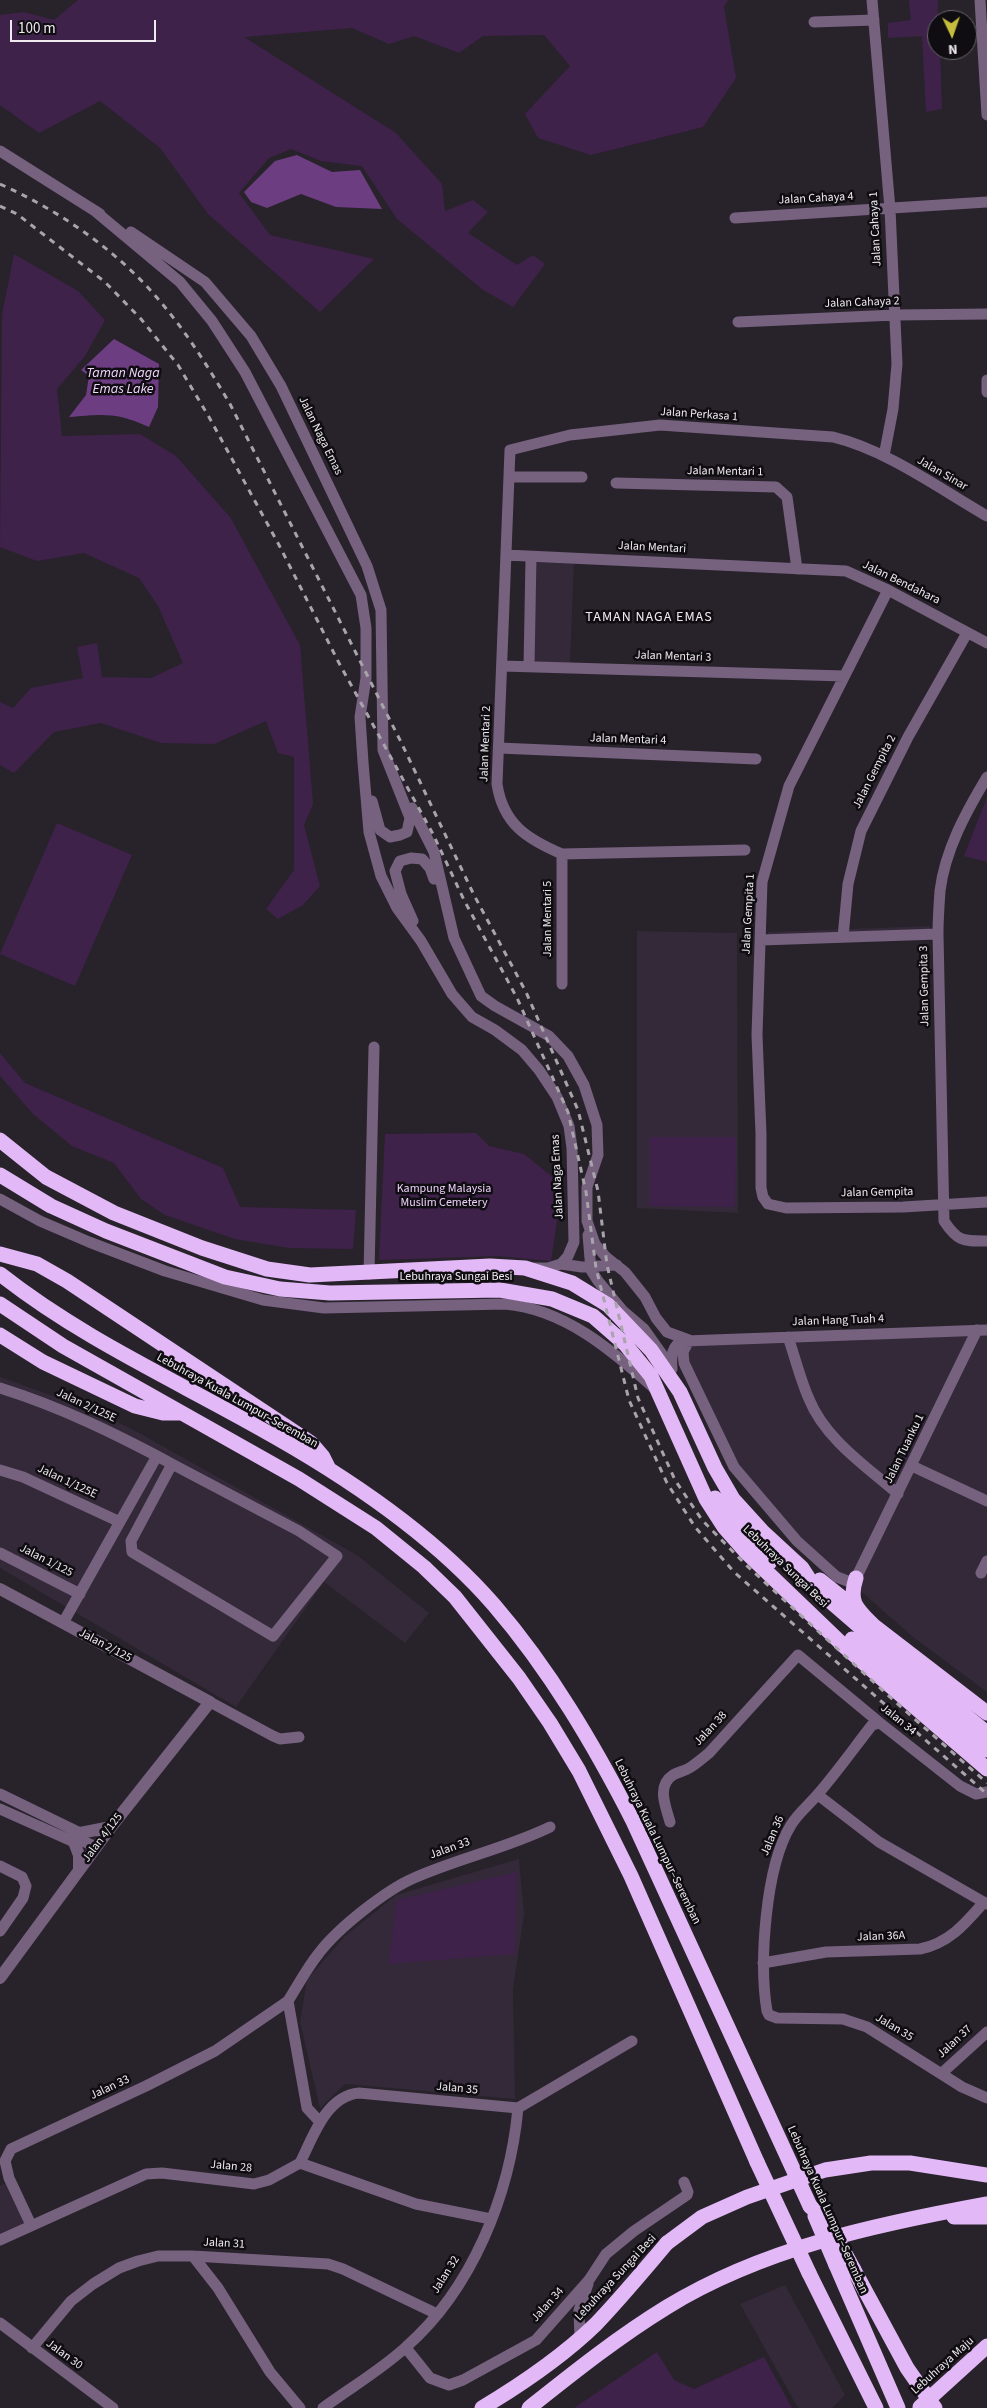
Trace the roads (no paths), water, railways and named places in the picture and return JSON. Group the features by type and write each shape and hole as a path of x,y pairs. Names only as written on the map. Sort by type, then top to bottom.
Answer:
{"highway":[{"name":"Lebuhraya Sungai Besi","path":"0,1140 46,1176 114,1213 202,1248 267,1269 310,1275 369,1274 490,1266 525,1268 572,1283 608,1305 651,1350 680,1392 714,1468 733,1498 763,1532 802,1568 815,1588 842,1613 987,1733"},
{"name":"Lebuhraya Sungai Besi","path":"0,1175 51,1206 130,1241 225,1277 270,1287 330,1294 500,1290 552,1299 593,1316 625,1344 651,1376 706,1499 724,1527 746,1552 844,1646 987,1769"},
{"path":"0,1254 37,1264 67,1281 310,1443 323,1457 329,1471"},
{"name":"Lebuhraya Kuala Lumpur–Seremban","path":"0,1274 77,1327 155,1372 278,1438 389,1509 465,1576 495,1606 551,1681 606,1768 633,1821 810,2206 898,2408"},
{"path":"0,1304 63,1346 299,1479 376,1528 424,1567 455,1597 519,1678 550,1723 579,1771 630,1876 757,2162 809,2273 876,2408"},
{"path":"0,1336 43,1362 134,1406 164,1413 186,1414"},
{"path":"695,1473 758,1550 852,1640 987,1750"},
{"path":"802,1568 987,1713"},
{"path":"824,1584 834,1587 853,1580 852,1596 859,1612"},
{"path":"970,1717 987,1728"},
{"name":"Lebuhraya Sungai Besi","path":"482,2408 526,2382 580,2338 612,2306 667,2243 702,2217 747,2198 825,2170 871,2163 910,2163 987,2175"},
{"path":"529,2408 572,2374 668,2307 720,2279 762,2262 860,2230 987,2204"},
{"path":"810,2206 834,2233 907,2368 935,2408"},
{"path":"912,2218 987,2217"},
{"name":"Lebuhraya Maju","path":"919,2408 987,2346"}],"street":[{"name":"Jalan Cahaya 1","path":"872,0 890,209 897,364 893,409 884,456"},
{"path":"980,0 987,115"},
{"path":"814,22 874,20"},
{"name":"Jalan Naga Emas","path":"0,150 150,244 205,282 251,336 281,386 367,566 381,610 383,750 410,818 407,832 390,837 380,830 363,762"},
{"name":"Jalan Cahaya 4","path":"736,218 987,202"},
{"name":"Jalan Naga Emas","path":"95,211 180,282 212,321 245,372 361,595 366,628 366,678 360,717 363,762 368,832 381,876 397,908 421,942 452,994 472,1017 495,1030 522,1050 539,1070 557,1097 569,1126 572,1148 574,1242 565,1260"},
{"name":"Jalan Cahaya 2","path":"738,322 895,315 987,314"},
{"path":"987,380 987,392"},
{"name":"Jalan Perkasa 1","path":"510,450 570,435 660,425 833,437 849,441 884,456"},
{"name":"Jalan Mentari 2","path":"510,450 497,784 500,800 506,812 527,836 537,844 562,854 745,850"},
{"name":"Jalan Sinar","path":"884,456 987,516"},
{"path":"509,477 582,477"},
{"name":"Jalan Mentari 1","path":"616,483 776,487 787,497 797,569"},
{"name":"Jalan Mentari","path":"506,555 797,569"},
{"path":"528,667 531,556"},
{"name":"Jalan Bendahara","path":"797,569 846,571 888,590 987,643"},
{"name":"Jalan Gempita 1","path":"768,1204 763,1197 761,1188 757,1035 762,882 789,786 888,590"},
{"name":"Jalan Gempita 2","path":"843,937 848,884 861,831 908,737 967,632"},
{"name":"Jalan Mentari 3","path":"502,666 844,676"},
{"name":"Jalan Mentari 4","path":"499,748 756,759"},
{"name":"Jalan Naga Emas","path":"383,750 434,852 445,908"},
{"name":"Jalan Gempita 3","path":"987,778 965,813 949,856 940,890 938,934 944,1221 954,1236 964,1241 987,1241"},
{"name":"Jalan Mentari 5","path":"562,854 562,984"},
{"name":"Jalan Naga Emas","path":"421,942 401,894 395,871 400,861 411,858 422,859 430,868 454,938 481,996 495,1006 549,1036 568,1056 584,1085 597,1125 598,1155 587,1187 588,1221 595,1244 626,1272 656,1318 668,1332 689,1340"},
{"path":"760,940 938,934"},
{"path":"369,1274 374,1047"},
{"path":"0,1199 40,1221 89,1242 166,1271 263,1300 324,1308 523,1305 562,1319 622,1359 660,1394"},
{"name":"Jalan Gempita","path":"768,1204 786,1208 903,1207 987,1202"},
{"path":"588,1221 590,1267 598,1282 623,1311 644,1329 661,1351 672,1369 680,1392"},
{"path":"525,1268 548,1268 565,1260 590,1267 617,1265"},
{"name":"Jalan Hang Tuah 4","path":"689,1340 982,1330"},
{"name":"Jalan Tuanku 1","path":"853,1580 982,1330"},
{"path":"788,1337 809,1400 822,1422 849,1451 898,1494"},
{"path":"672,1369 671,1358 674,1349 681,1342 689,1340"},
{"path":"689,1340 683,1352 684,1363 734,1467 797,1541 837,1577 853,1580"},
{"name":"Jalan 2/125E","path":"0,1388 47,1403 157,1456 299,1531 337,1556 272,1636 132,1552 131,1541 172,1464"},
{"path":"64,1623 157,1456"},
{"path":"912,1466 987,1501"},
{"name":"Jalan 1/125E","path":"0,1470 23,1477 120,1522"},
{"name":"Jalan 1/125","path":"0,1554 80,1594"},
{"path":"981,1573 987,1561"},
{"name":"Jalan 2/125","path":"0,1589 210,1702"},
{"name":"Jalan 34","path":"798,1655 960,1786 976,1794 987,1792"},
{"name":"Jalan 38","path":"670,1822 664,1800 663,1790 666,1782 673,1775 692,1766 709,1753 798,1655"},
{"path":"210,1702 280,1739 299,1737"},
{"name":"Jalan 4/125","path":"0,1978 111,1827 210,1702"},
{"name":"Jalan 36","path":"763,1963 767,1911 775,1867 782,1845 799,1812 818,1795 872,1725 880,1723"},
{"path":"0,1794 96,1847"},
{"path":"818,1795 879,1842 986,1903"},
{"path":"0,1809 79,1838 111,1827"},
{"name":"Jalan 33","path":"31,2225 5,2180 5,2160 11,2149 215,2052 288,2001 320,1952 337,1934 392,1889 435,1869 528,1838 550,1827"},
{"path":"79,1838 79,1870"},
{"path":"0,1866 18,1874 26,1882 26,1892 23,1898 0,1930"},
{"name":"Jalan 36A","path":"763,1963 826,1952 920,1949 933,1946 954,1934 986,1903"},
{"name":"Jalan 35","path":"763,1963 767,2011 772,2017 843,2019 867,2027 962,2087 987,2098"},
{"path":"288,2001 307,2108 320,2122"},
{"name":"Jalan 37","path":"942,2073 987,2032"},
{"path":"518,2108 632,2041"},
{"name":"Jalan 35","path":"300,2163 320,2122 337,2101 344,2096 359,2093 518,2108"},
{"name":"Jalan 32","path":"323,2408 406,2348 437,2314 463,2276 491,2219 513,2145 518,2108"},
{"path":"300,2163 416,2204 491,2219"},
{"name":"Jalan 28","path":"0,2240 146,2174 162,2173 254,2184 269,2180 300,2163"},
{"name":"Jalan 34","path":"406,2348 430,2378 449,2385 463,2380 536,2340 589,2280 606,2254 687,2195 688,2192 684,2182"},
{"name":"Jalan 31","path":"32,2348 71,2301 93,2284 119,2268 158,2256 193,2256 328,2264 343,2269 437,2314"},
{"path":"193,2256 218,2288 270,2372 300,2408"},
{"path":"580,2338 579,2310 589,2280"},
{"name":"Jalan 30","path":"0,2323 113,2408"}],"water":[{"path":"297,155 332,172 360,170 382,209 336,207 301,194 267,208 251,202 244,192 275,161"},
{"name":"Taman Naga Emas Lake","path":"114,339 159,364 158,407 149,427 119,416 91,415 69,417 86,395 89,376 81,370"}],"railway":[{"path":"0,184 46,207 68,221 110,251 129,269 164,306 182,329 230,404 401,742 474,895 526,992 578,1110 598,1191 607,1265 638,1398 675,1480 702,1520 746,1565 987,1783"},
{"path":"0,206 17,214 105,282 141,319 178,365 209,417 279,545 339,663 433,834 464,900 517,998 568,1112 586,1192 596,1268 629,1400 667,1483 695,1527 734,1572 987,1794"}],"district":[{"name":"TAMAN NAGA EMAS","path":"649,618"}],"park label":[{"name":"Kampung Malaysia Muslim Cemetery","path":"444,1196"}]}
